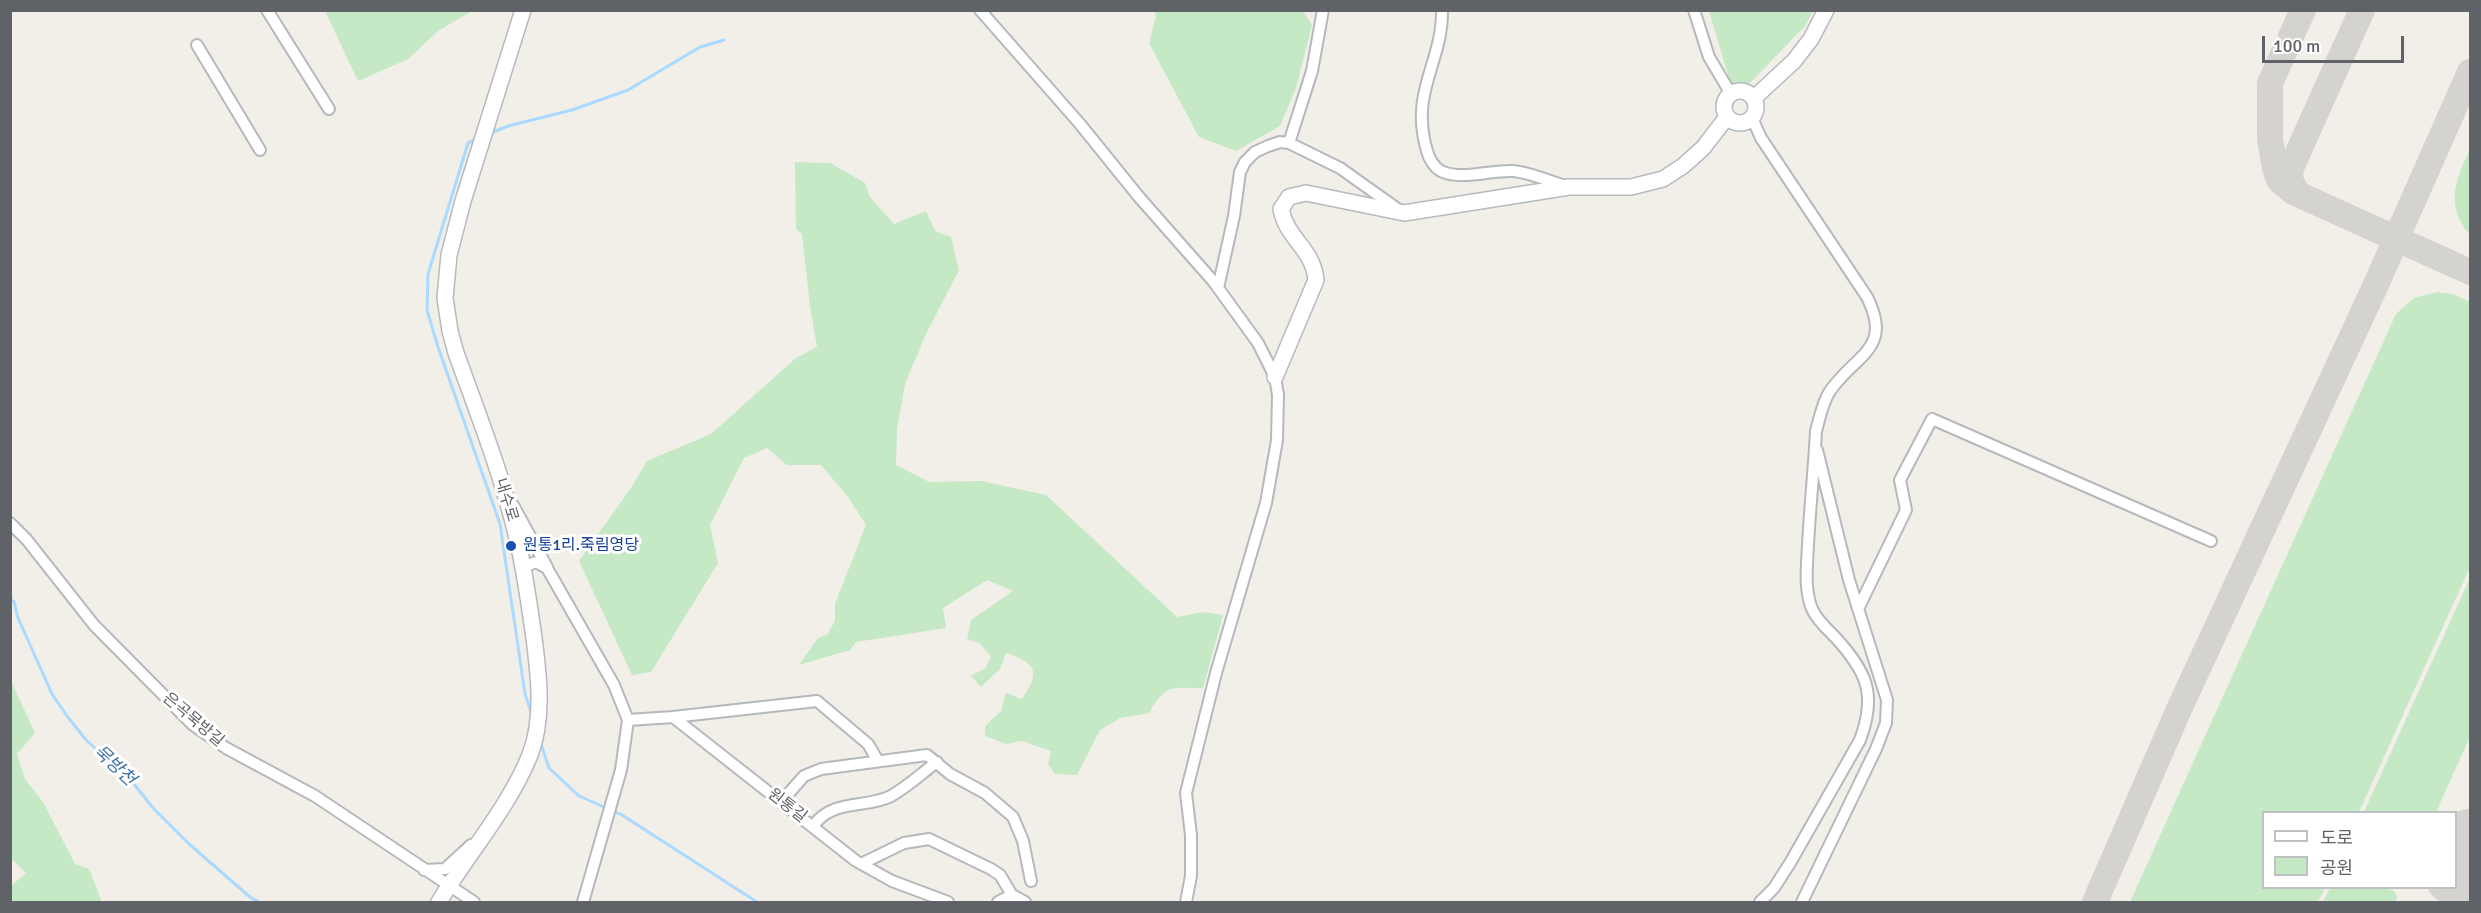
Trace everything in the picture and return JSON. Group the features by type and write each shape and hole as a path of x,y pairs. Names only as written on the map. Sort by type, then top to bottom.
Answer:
{"street":[{"path":"267,10 329,109"},
{"name":"내수로","path":"439,903 448,886 512,792 530,755 540,703 538,670 523,567 504,489 456,353 450,331 446,298 446,279 451,247 523,10"},
{"path":"980,10 1080,124 1139,197 1218,288 1258,343 1275,377 1278,395 1277,440 1266,503 1216,673 1186,793 1191,835 1191,876 1186,903"},
{"path":"1289,142 1312,71 1323,10"},
{"path":"1442,10 1439,37 1426,80 1420,127 1428,156 1434,166 1442,172 1458,174 1514,171 1569,187"},
{"path":"1694,10 1709,57 1731,94"},
{"path":"1754,98 1794,61 1811,39 1826,10"},
{"path":"197,45 260,150"},
{"path":"1741,90 1754,98 1757,108 1748,122 1737,123 1727,117 1724,108 1731,94 1741,90"},
{"path":"1275,377 1316,280 1315,266 1284,221 1281,209 1289,197 1306,193 1404,213 1569,187 1631,187 1663,179 1683,166 1703,148 1727,117"},
{"path":"1752,118 1761,138 1867,297 1876,315 1878,328 1873,343 1828,393 1822,408 1810,500 1808,593 1812,609 1854,658 1862,674 1868,695 1868,718 1860,740 1790,863 1774,888 1760,903"},
{"path":"1218,288 1234,216 1240,172 1245,162 1255,152 1280,142 1289,142 1340,168 1404,213"},
{"path":"1859,606 1906,510 1900,480 1932,419 2211,541"},
{"path":"1802,903 1876,749 1886,723 1887,700 1849,580 1816,444"},
{"path":"504,489 614,685 628,720 621,770 583,903"},
{"name":"은곡묵방길","path":"10,523 27,540 93,625 193,725 226,748 315,796 474,903"},
{"path":"523,567 536,562 547,568"},
{"path":"628,720 817,701 868,744 878,761"},
{"name":"원통길","path":"674,717 861,864 892,881 948,903"},
{"path":"781,802 804,776 811,772 921,754 927,755 950,774 985,793 1013,817 1023,841 1031,881"},
{"path":"813,826 816,821 841,807 890,796 937,762"},
{"path":"424,870 445,869 489,828"},
{"path":"861,864 904,843 930,839 1000,875 1012,895 1025,903"},
{"path":"998,903 1012,895"}],"green space":[{"path":"325,11 472,11 438,31 408,59 358,81"},
{"path":"1154,11 1303,11 1312,25 1296,88 1280,126 1236,151 1199,137 1149,43 1156,16"},
{"path":"1709,11 1813,11 1805,26 1750,83 1731,85"},
{"path":"2470,149 2470,235 2457,213 2455,192 2460,171"},
{"path":"795,162 830,163 865,183 870,197 894,224 926,211 935,231 951,237 959,270 925,336 905,384 897,429 896,465 929,482 981,481 1046,495 1177,617 1203,612 1223,615 1203,688 1170,689 1160,696 1149,713 1120,718 1100,730 1077,775 1055,774 1048,764 1051,751 1022,741 1006,744 985,736 985,726 1001,711 1006,693 1022,699 1033,675 1032,669 1024,660 1006,653 1000,669 981,687 971,676 986,668 991,656 979,643 967,639 971,620 1013,591 987,580 943,608 946,628 856,642 850,650 799,665 818,638 827,635 835,621 835,604 866,525 848,497 821,465 787,465 767,448 744,458 710,525 718,563 651,672 632,675 579,561 633,485 647,461 711,434 796,358 817,347 802,234 796,229"},
{"path":"2437,292 2453,294 2470,302 2470,567 2359,811 2262,811 2262,889 2324,889 2318,902 2130,902 2396,314 2414,298"},
{"path":"2470,578 2470,737 2436,811 2364,811"},
{"path":"11,681 35,733 17,754 25,779 43,802 75,864 89,869 102,902 11,902 11,886 26,873 11,858"},
{"path":"2330,889 2388,889 2395,892 2397,897 2395,902 2323,902"}],"waterway":[{"path":"491,133 508,126 572,110 628,90 700,47 724,40"},
{"path":"476,139 468,143 428,274 427,310 500,524 525,694 532,715"},
{"name":"묵방천","path":"10,599 14,602 18,618 52,694 86,740 129,778 154,809 189,844 250,897 259,902"},
{"path":"540,741 549,768 579,796 622,815 757,902"}],"taxiway":[{"path":"2303,10 2270,83 2270,139 2279,180 2293,192 2470,272"},
{"path":"2298,194 2290,180 2291,168 2362,10"},
{"path":"2095,902 2180,707 2374,289 2470,72"}],"runway":[{"path":"2457,872 2470,841"}],"place":[{"name":"원통1리.죽림영당","path":"511,546"}]}
